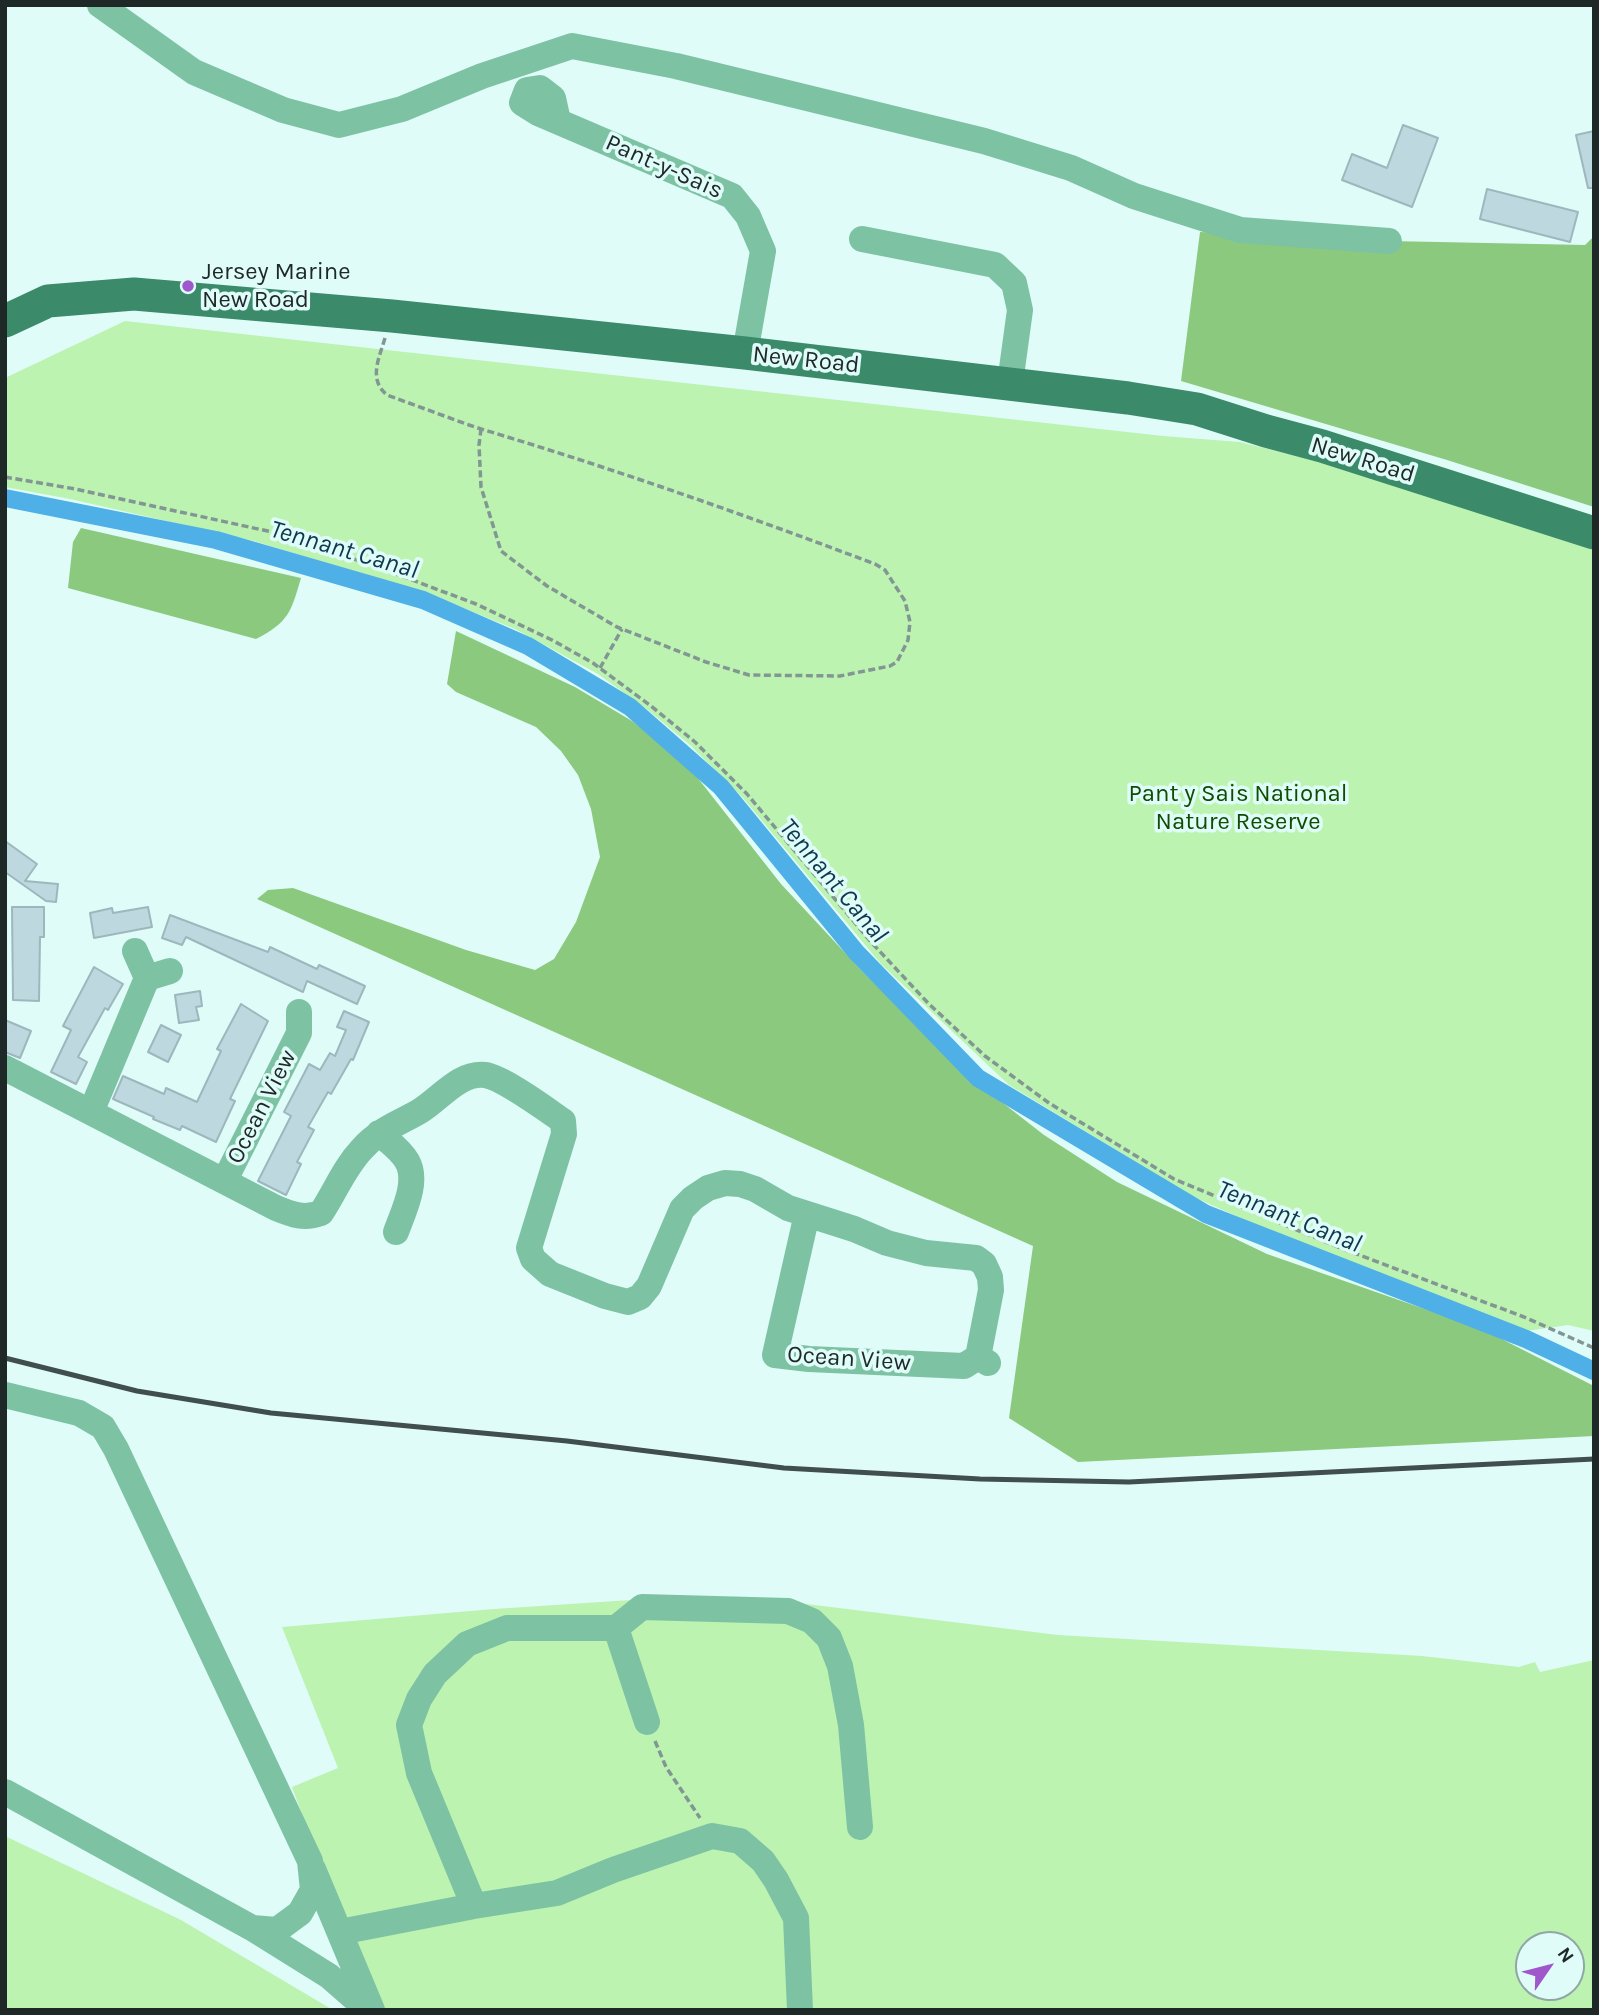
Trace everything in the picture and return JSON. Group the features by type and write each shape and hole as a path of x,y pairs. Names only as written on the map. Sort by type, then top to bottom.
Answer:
{"main road":[{"name":"New Road","path":"5,321 48,301 134,294 392,316 1010,383 1197,409 1594,533"}],"street":[{"path":"100,5 194,72 283,110 339,125 402,109 482,76 572,46 676,66 984,141 1071,168 1134,196 1240,230 1389,241"},
{"name":"Pant-y-Sais","path":"558,121 732,196 748,216 763,251 745,353"},
{"path":"876,249 995,265 1014,283 1020,310 1010,383"},
{"path":"91,1112 158,974 135,951"},
{"name":"Ocean View","path":"225,1180 306,1028"},
{"name":"Ocean View","path":"5,1068 276,1208 297,1216 309,1217 321,1213 341,1176 361,1150 391,1124 421,1110 469,1076 482,1074 496,1077 544,1106 563,1121 564,1134 529,1248 533,1259 550,1274 605,1296 628,1302 640,1297 649,1286 682,1209 708,1188 725,1183 740,1184 755,1189 788,1208 855,1229 887,1243 926,1253 976,1258 984,1264 990,1277 991,1290 983,1360 964,1366 775,1355 807,1214"},
{"path":"379,1133 407,1160 410,1168 410,1192 396,1232"},
{"path":"5,1395 79,1413 103,1427 310,1861 370,2010"},
{"path":"474,1906 419,1773 409,1725 419,1699 435,1674 467,1644 507,1628 616,1628 642,1607 788,1611 812,1621 829,1638 840,1666 851,1725 860,1826"},
{"path":"616,1628 647,1723"},
{"path":"5,1792 252,1928 329,1976 370,2010"},
{"path":"340,1933 474,1906 557,1893 613,1870 712,1836 740,1841 763,1861 796,1918 800,2010"},
{"path":"252,1928 276,1930 300,1913 313,1890 310,1861"}],"path":[{"path":"392,316 375,378 379,388 387,395 481,429 618,471 746,515 885,570 905,601 910,621 908,640 897,662 855,674 749,675 706,662 622,629 547,586 501,551 481,487 481,429"},
{"path":"5,477 75,489 272,532 375,566 476,604 552,640 600,668 695,742 747,794 871,943 928,1003 985,1056 1049,1103 1174,1179 1338,1247 1524,1317 1594,1348"},
{"path":"600,668 622,629"},
{"path":"647,1723 666,1767 712,1836"}],"green space":[{"path":"1200,232 1389,241 1585,245 1594,236 1594,507 1181,381"},
{"name":"Pant y Sais National Nature Reserve","path":"125,321 1163,436 1240,442 1349,469 1594,550 1594,1331 1568,1325 1526,1331 1301,1245 1194,1197 1009,1085 881,964 743,798 690,745 598,674 515,629 439,598 254,541 5,487 5,378"},
{"path":"81,528 301,578 287,615 276,627 256,639 68,588 73,542"},
{"path":"456,631 575,687 632,721 686,763 781,884 862,971 967,1075 1044,1135 1117,1182 1267,1254 1482,1329 1594,1386 1594,1436 1078,1462 1009,1418 1033,1246 257,899 268,890 293,888 466,950 535,970 554,959 576,922 600,857 591,809 578,775 561,751 536,727 456,692 447,684"},
{"path":"646,1599 782,1601 1058,1635 1422,1656 1519,1667 1535,1662 1540,1672 1594,1660 1594,2010 374,2010 292,1787 338,1768 282,1627"},
{"path":"5,1836 181,1920 333,2010 5,2010"}],"building":[{"path":"1403,125 1438,138 1412,207 1342,180 1352,154 1387,168"},
{"path":"1594,131 1594,188 1588,188 1576,135"},
{"path":"1487,189 1578,212 1570,242 1480,219"},
{"path":"5,841 37,864 25,881 58,884 56,902 46,901 5,872"},
{"path":"12,907 44,907 44,937 40,937 39,1001 13,1000"},
{"path":"148,907 152,927 94,938 90,913 112,908 113,913"},
{"path":"170,915 268,952 270,947 317,969 319,965 365,986 357,1004 307,981 303,992 186,937 182,945 162,938"},
{"path":"94,967 123,984 108,1010 105,1008 78,1057 87,1062 76,1084 51,1072 71,1030 63,1026"},
{"path":"200,991 202,1006 196,1007 199,1020 179,1023 175,995"},
{"path":"241,1004 268,1021 230,1099 235,1101 216,1142 182,1126 180,1130 153,1119 154,1117 113,1099 123,1076 164,1094 166,1088 197,1102 221,1051 217,1049"},
{"path":"344,1011 369,1022 353,1060 351,1059 331,1094 328,1092 308,1127 314,1130 297,1162 301,1164 286,1195 258,1181 291,1116 284,1112 309,1064 320,1070 330,1053 335,1056 346,1030 337,1027"},
{"path":"5,1020 31,1031 20,1058 5,1052"},
{"path":"161,1025 181,1035 168,1062 148,1052"}],"waterway":[{"name":"Tennant Canal","path":"5,498 216,540 423,600 528,646 630,707 721,787 856,952 978,1078 1206,1214 1526,1339 1594,1371"}],"railway":[{"path":"5,1358 137,1391 271,1413 567,1441 784,1468 980,1479 1129,1482 1594,1459"}],"place":[{"name":"Jersey Marine New Road","path":"188,286"}]}
